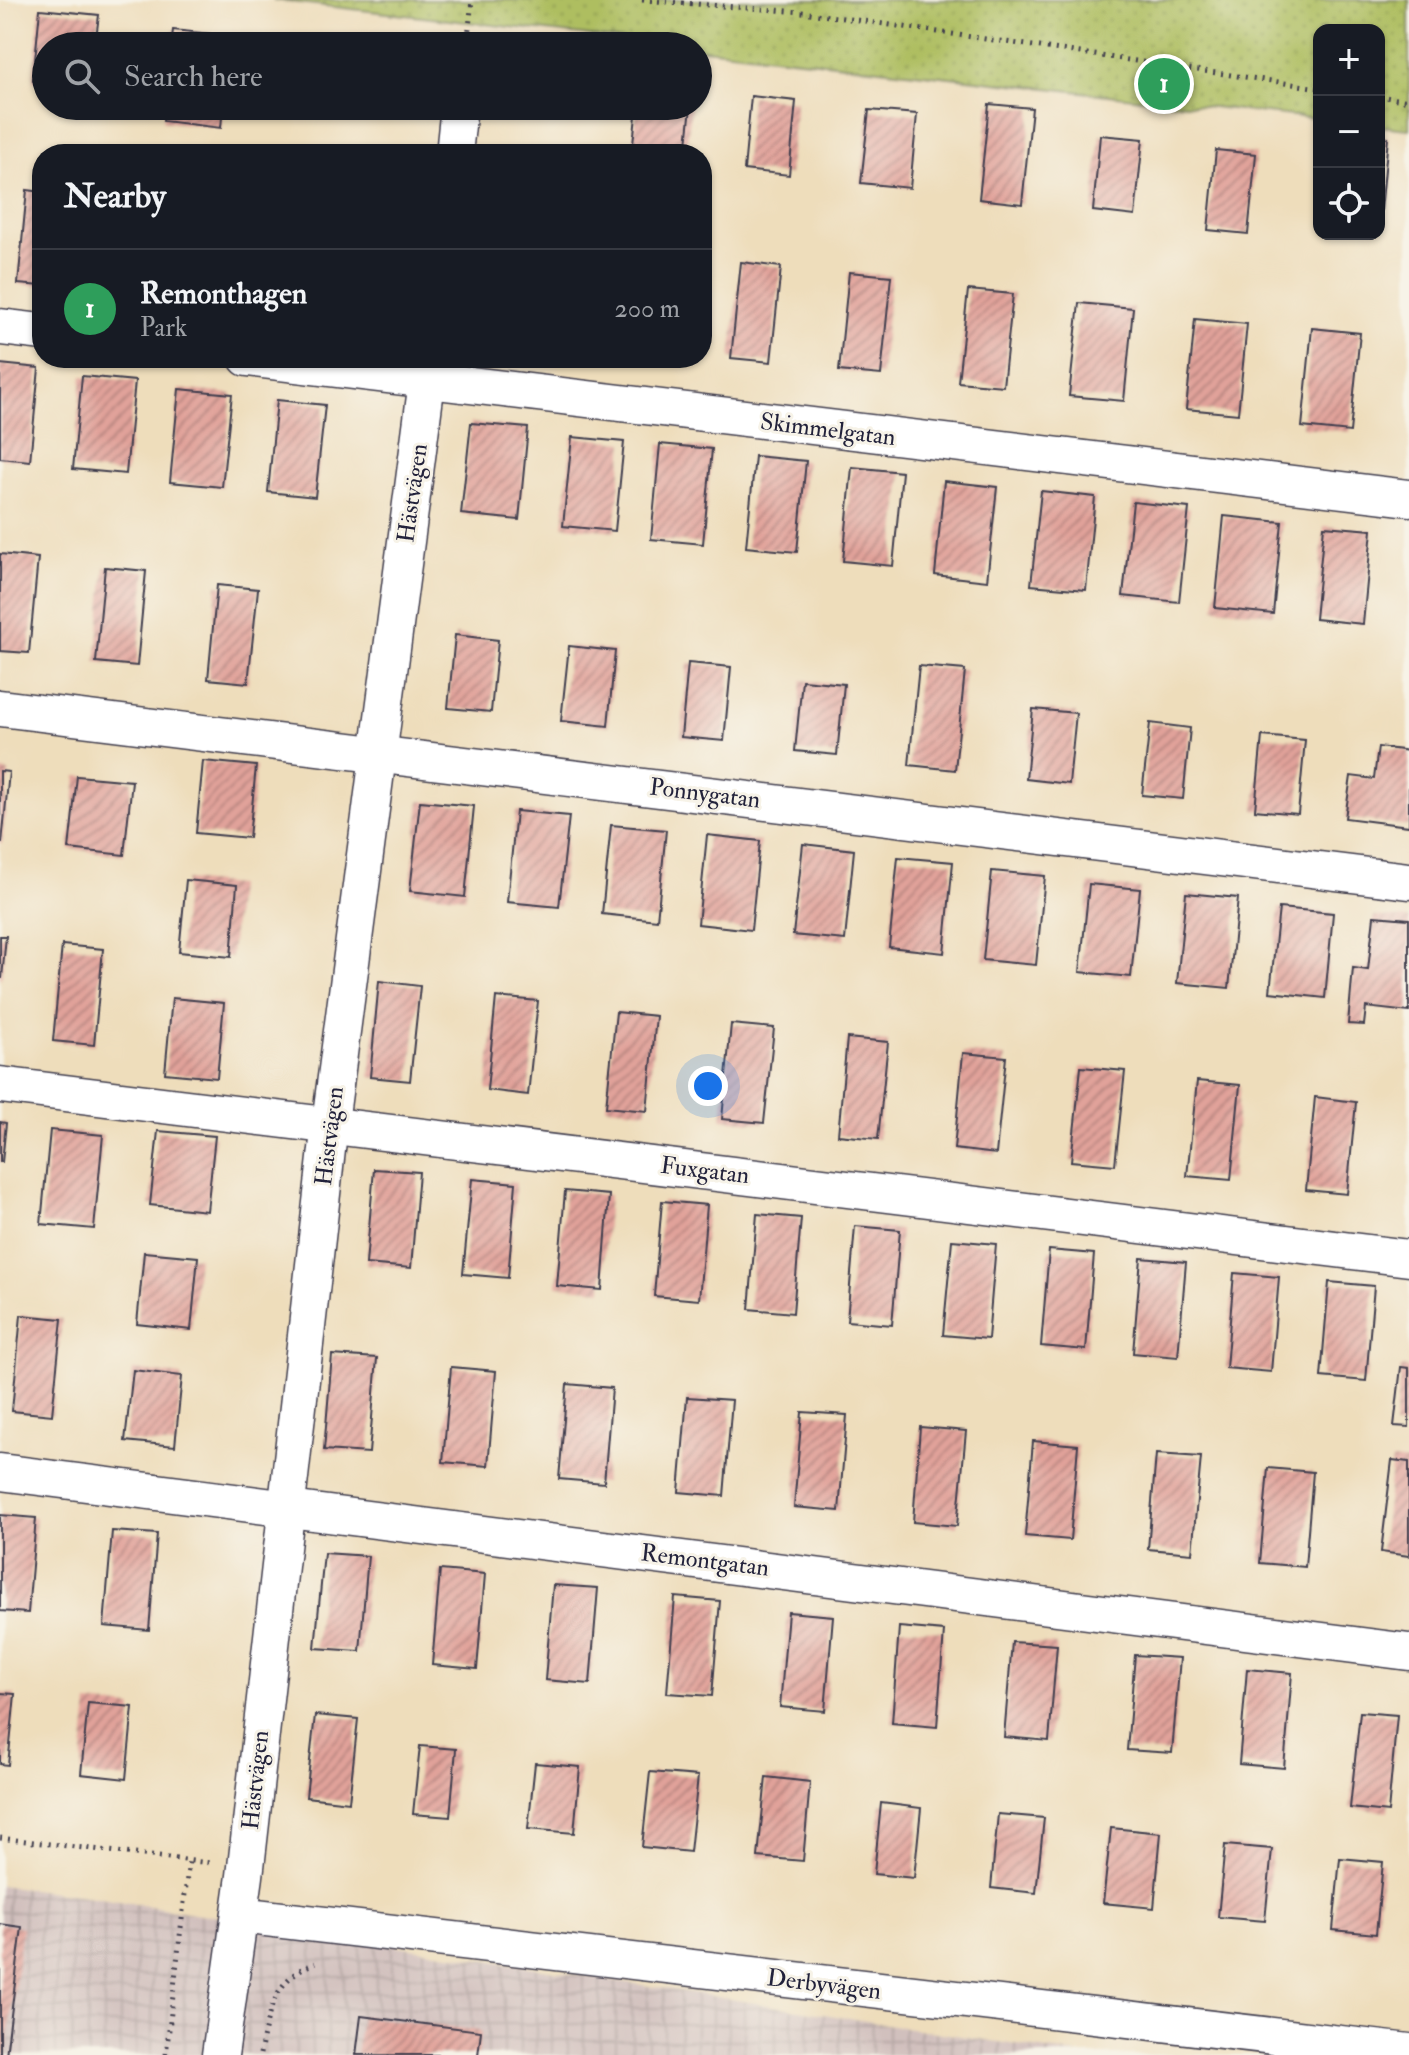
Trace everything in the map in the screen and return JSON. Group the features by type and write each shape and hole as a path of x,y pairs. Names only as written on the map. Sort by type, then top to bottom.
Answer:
{"street":[{"path":"455,144 458,120"},
{"path":"0,327 32,331"},
{"name":"Skimmelgatan","path":"428,369 1409,498"},
{"name":"Hästvägen","path":"220,2055 240,1915 330,1123 428,369"},
{"name":"Ponnygatan","path":"0,708 1409,881"},
{"name":"Fuxgatan","path":"0,1085 330,1123 1409,1258"},
{"name":"Remontgatan","path":"0,1472 286,1506 1409,1652"},
{"name":"Derbyvägen","path":"240,1915 1409,2052"}],"path":[{"path":"469,32 472,0"},
{"path":"642,0 802,12 1313,87"},
{"path":"1385,97 1409,101"},
{"path":"0,1838 245,1868"},
{"path":"166,2055 189,1860"}],"shaded area":[{"path":"0,1885 100,1898 1079,2055 0,2055"}],"green space":[{"path":"273,0 1409,0 1409,129 1385,127 1385,24 1313,24 1313,118 712,50 712,32 554,32"}],"building":[{"path":"40,9 99,15 97,32 38,32"},
{"path":"751,96 796,101 789,175 744,170"},
{"path":"989,104 1032,108 1022,204 979,199"},
{"path":"869,110 917,114 910,188 861,183"},
{"path":"163,120 222,120 221,128"},
{"path":"636,120 690,120 687,144 633,144"},
{"path":"1100,135 1143,139 1135,216 1093,211"},
{"path":"1385,138 1388,138 1385,169"},
{"path":"1216,150 1256,154 1248,234 1208,230"},
{"path":"27,190 32,191 32,285 18,284"},
{"path":"741,262 781,267 771,362 731,358"},
{"path":"849,272 891,276 881,375 839,371"},
{"path":"968,290 1013,294 1003,386 958,382"},
{"path":"1079,303 1133,308 1124,401 1069,396"},
{"path":"1195,319 1247,324 1238,414 1186,409"},
{"path":"1312,328 1360,333 1350,432 1302,427"},
{"path":"0,364 39,368 30,461 0,458"},
{"path":"82,376 135,381 126,474 73,469"},
{"path":"179,389 232,394 222,487 170,482"},
{"path":"277,400 325,405 315,497 268,492"},
{"path":"471,423 528,428 519,520 461,514"},
{"path":"572,437 624,442 615,531 563,526"},
{"path":"660,444 712,449 703,544 651,539"},
{"path":"755,456 806,461 797,552 746,547"},
{"path":"852,467 902,472 893,566 843,561"},
{"path":"944,481 997,487 987,581 935,575"},
{"path":"1041,491 1095,497 1086,590 1031,585"},
{"path":"1133,502 1189,508 1179,602 1123,596"},
{"path":"1224,516 1282,522 1273,614 1215,608"},
{"path":"1324,526 1372,530 1363,624 1315,619"},
{"path":"0,554 38,558 29,653 0,651"},
{"path":"105,567 146,571 137,666 96,662"},
{"path":"217,585 258,589 248,683 208,679"},
{"path":"455,635 498,640 491,712 448,708"},
{"path":"569,646 615,651 608,726 561,721"},
{"path":"688,663 731,667 724,741 681,737"},
{"path":"919,666 965,670 955,770 909,765"},
{"path":"802,680 844,684 837,755 795,751"},
{"path":"1033,709 1076,713 1069,784 1026,779"},
{"path":"1150,723 1190,728 1183,799 1142,795"},
{"path":"1262,736 1305,740 1298,814 1255,810"},
{"path":"1378,747 1409,751 1409,826 1345,818 1351,776 1374,779"},
{"path":"203,761 256,766 249,838 196,833"},
{"path":"0,771 9,772 2,843 0,843"},
{"path":"77,776 132,781 124,855 69,849"},
{"path":"420,801 474,806 465,897 410,891"},
{"path":"516,811 569,816 559,907 507,902"},
{"path":"611,825 666,830 657,920 602,914"},
{"path":"707,835 760,841 751,930 698,924"},
{"path":"803,844 854,850 845,940 793,935"},
{"path":"898,857 953,862 944,953 889,947"},
{"path":"992,871 1045,876 1036,965 983,960"},
{"path":"186,880 237,885 231,957 179,952"},
{"path":"1089,884 1140,889 1131,977 1080,972"},
{"path":"1186,893 1238,898 1229,988 1177,983"},
{"path":"1279,908 1333,913 1325,998 1270,992"},
{"path":"1374,916 1409,919 1409,1012 1366,1007 1364,1025 1348,1024 1353,968 1368,970"},
{"path":"0,936 6,936 2,978 0,978"},
{"path":"62,945 103,949 94,1045 53,1041"},
{"path":"379,981 420,986 410,1081 370,1077"},
{"path":"496,997 538,1001 528,1095 487,1090"},
{"path":"172,998 224,1003 217,1078 165,1073"},
{"path":"616,1012 656,1016 647,1111 606,1107"},
{"path":"731,1024 774,1028 764,1123 722,1119"},
{"path":"847,1038 888,1042 878,1139 838,1135"},
{"path":"963,1053 1006,1057 996,1154 954,1149"},
{"path":"1081,1067 1125,1071 1115,1165 1071,1161"},
{"path":"1197,1081 1240,1085 1231,1180 1187,1176"},
{"path":"1315,1097 1356,1102 1347,1194 1306,1190"},
{"path":"0,1122 6,1123 2,1162 0,1162"},
{"path":"50,1130 103,1135 94,1229 41,1224"},
{"path":"158,1131 215,1136 207,1211 150,1205"},
{"path":"374,1169 419,1172 411,1268 366,1264"},
{"path":"472,1179 516,1183 508,1278 463,1274"},
{"path":"565,1191 609,1195 602,1290 557,1286"},
{"path":"662,1201 707,1205 699,1300 654,1296"},
{"path":"757,1214 801,1218 793,1313 749,1309"},
{"path":"855,1226 900,1230 892,1325 847,1321"},
{"path":"952,1240 996,1244 988,1339 943,1335"},
{"path":"1049,1250 1094,1254 1086,1350 1041,1346"},
{"path":"144,1252 198,1257 191,1330 137,1324"},
{"path":"1141,1258 1186,1262 1178,1357 1133,1353"},
{"path":"1234,1273 1279,1277 1271,1372 1226,1368"},
{"path":"1329,1282 1374,1286 1366,1381 1321,1377"},
{"path":"21,1315 62,1319 52,1415 12,1411"},
{"path":"332,1355 377,1358 369,1453 324,1450"},
{"path":"451,1367 496,1371 488,1466 443,1462"},
{"path":"1401,1367 1409,1368 1409,1427 1394,1426"},
{"path":"133,1370 182,1376 175,1446 125,1441"},
{"path":"567,1384 612,1388 604,1483 559,1479"},
{"path":"687,1397 732,1400 724,1496 679,1492"},
{"path":"802,1412 847,1415 839,1511 794,1507"},
{"path":"920,1427 966,1431 957,1526 913,1522"},
{"path":"1033,1441 1078,1445 1070,1540 1025,1536"},
{"path":"1156,1454 1201,1457 1192,1553 1148,1549"},
{"path":"1392,1460 1409,1462 1409,1556 1381,1552"},
{"path":"1268,1468 1313,1472 1305,1567 1260,1563"},
{"path":"0,1515 36,1518 28,1613 0,1611"},
{"path":"112,1531 157,1534 149,1630 104,1626"},
{"path":"324,1553 368,1556 360,1651 315,1648"},
{"path":"440,1570 485,1574 477,1669 432,1665"},
{"path":"553,1585 598,1588 590,1684 545,1680"},
{"path":"675,1597 720,1601 712,1696 667,1693"},
{"path":"788,1612 833,1616 825,1711 780,1707"},
{"path":"899,1627 944,1631 937,1727 892,1723"},
{"path":"1012,1642 1057,1645 1049,1741 1004,1737"},
{"path":"1135,1655 1180,1658 1172,1753 1127,1750"},
{"path":"1247,1669 1292,1673 1284,1768 1239,1764"},
{"path":"0,1693 15,1694 8,1765 0,1764"},
{"path":"88,1703 133,1707 126,1779 81,1774"},
{"path":"1360,1712 1397,1715 1388,1812 1350,1808"},
{"path":"315,1715 358,1719 349,1802 306,1797"},
{"path":"420,1746 456,1749 450,1817 413,1814"},
{"path":"535,1763 580,1767 574,1833 528,1829"},
{"path":"650,1772 698,1776 690,1852 642,1847"},
{"path":"766,1777 810,1782 803,1861 758,1857"},
{"path":"881,1803 921,1808 914,1878 874,1874"},
{"path":"998,1814 1044,1818 1036,1893 991,1888"},
{"path":"1111,1828 1161,1833 1154,1908 1103,1903"},
{"path":"1225,1845 1272,1849 1265,1921 1218,1917"},
{"path":"1340,1858 1383,1862 1376,1934 1333,1930"},
{"path":"0,1924 22,1927 6,2055 0,2055"},
{"path":"361,2016 481,2031 478,2055 356,2055"}],"place":[{"name":"Remonthagen","path":"1164,84"}]}
